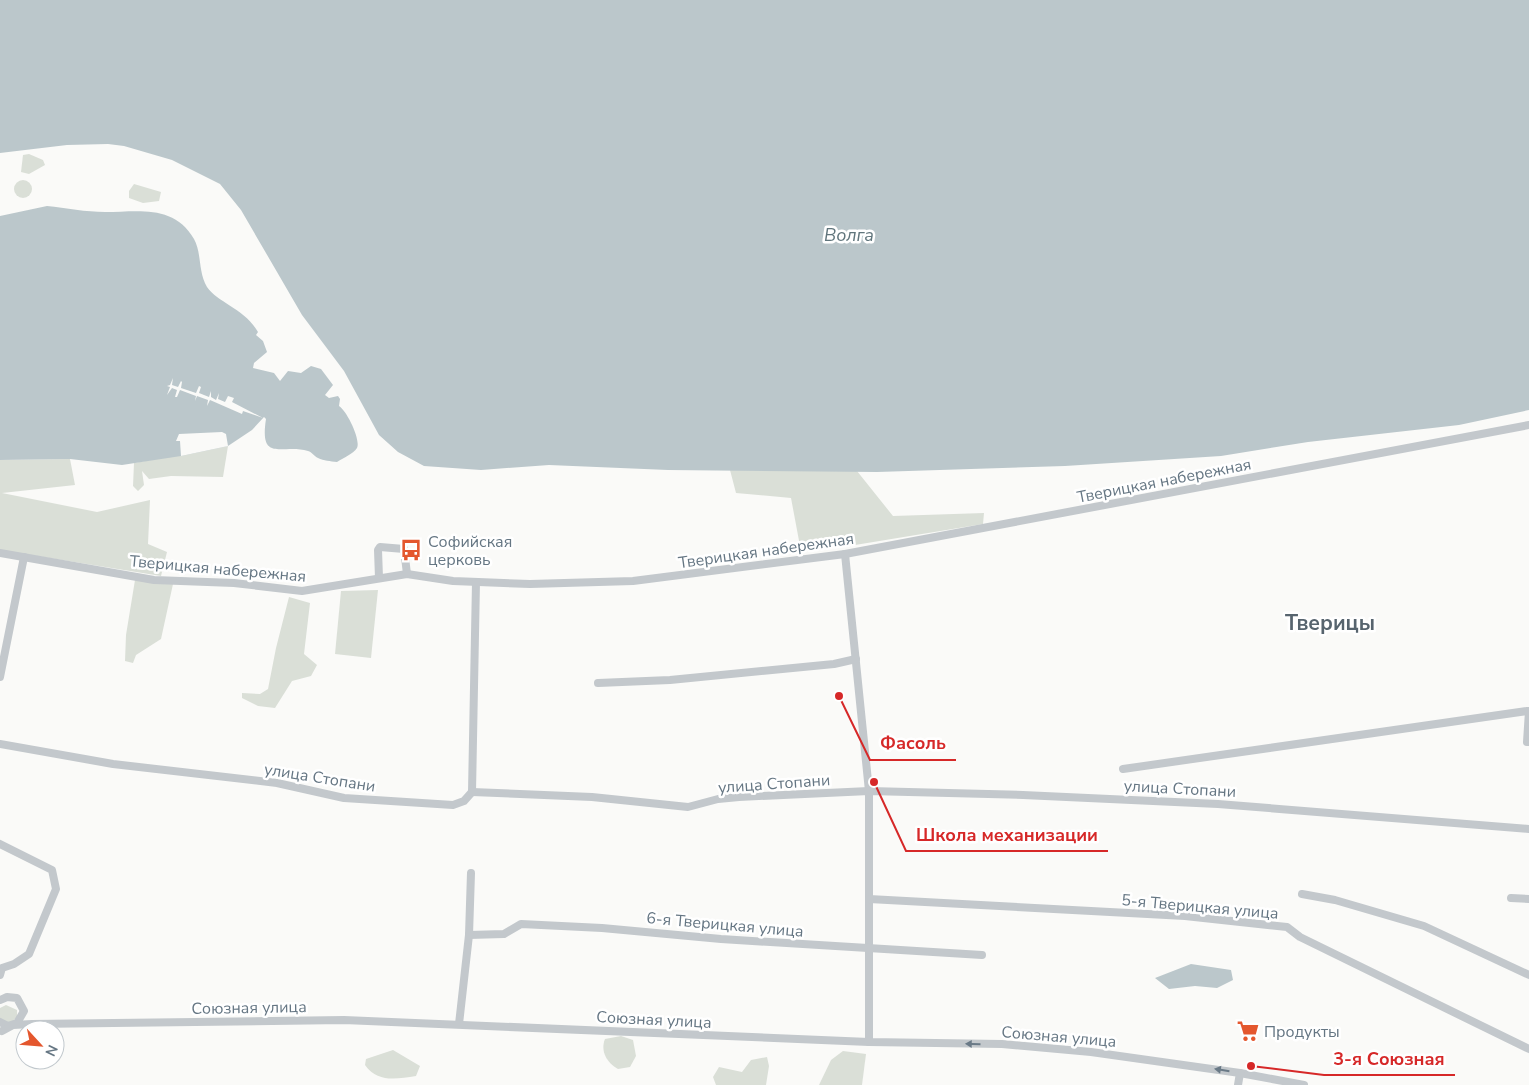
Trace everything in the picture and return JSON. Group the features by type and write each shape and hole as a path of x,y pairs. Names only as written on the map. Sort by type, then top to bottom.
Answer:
{"street":[{"name":"Тверицкая набережная","path":"0,553 154,580 234,583 302,591 407,574 453,581 530,584 633,581 845,554 1529,425"},
{"path":"379,578 378,550 380,547 404,548 407,574"},
{"path":"845,554 869,791 869,1042"},
{"path":"0,677 24,556"},
{"path":"472,792 476,582"},
{"path":"598,683 670,680 834,664 856,659"},
{"path":"1123,770 1528,711 1526,742 1529,742"},
{"name":"улица Стопани","path":"0,744 113,764 277,783 344,798 452,806 464,801 472,792 592,797 688,807 718,799 739,797 869,791 1023,795 1218,804 1529,828"},
{"path":"0,844 52,870 56,888 29,954 14,964 2,968 0,975"},
{"path":"458,1024 469,934 471,873"},
{"path":"1302,894 1344,902 1424,926 1529,975"},
{"path":"1511,898 1529,899"},
{"name":"5-я Тверицкая улица","path":"869,900 1185,916 1288,927 1300,937 1529,1049"},
{"name":"6-я Тверицкая улица","path":"469,934 504,934 516,925 528,924 602,928 721,939 982,955"},
{"path":"0,988 1,999 17,998 23,1006 23,1016 13,1025"},
{"name":"Союзная улица","path":"0,1026 344,1020 869,1042 1012,1045 1092,1052 1240,1073 1304,1085"},
{"path":"0,1026 0,1040"},
{"path":"1238,1085 1240,1073"}],"shaded area":[{"path":"29,154 43,160 45,165 29,174 21,172 23,155"},
{"path":"23,180 29,183 32,189 29,195 23,198 17,195 14,189 17,183"},
{"path":"134,184 161,192 159,201 143,203 129,198 129,191"},
{"path":"228,446 223,477 171,476 149,479 142,471 144,485 138,491 133,486 134,463"},
{"path":"70,459 75,485 2,493 97,512 150,500 148,544 167,552 161,576 0,550 0,460"},
{"path":"730,470 857,471 893,516 984,513 983,524 855,545 800,546 791,498 736,493"},
{"path":"135,580 173,584 161,639 136,655 133,663 125,661 126,635"},
{"path":"378,590 371,658 335,654 341,591"},
{"path":"289,597 310,603 304,654 317,665 311,676 292,681 275,708 258,706 242,698 242,693 260,694 268,689"},
{"path":"6,1005 17,1010 17,1017 11,1023 0,1021 0,1008"},
{"path":"621,1036 633,1040 636,1056 630,1067 618,1069 606,1056 603,1048 605,1039"},
{"path":"393,1050 420,1066 416,1076 395,1079 382,1077 370,1071 365,1065 366,1059"},
{"path":"843,1051 866,1054 862,1085 819,1085 831,1060"},
{"path":"767,1057 769,1066 766,1085 716,1085 713,1077 719,1067 742,1072 751,1060"}],"water":[{"name":"Волга","path":"0,0 1529,0 1529,410 1459,425 1308,442 1221,456 1065,466 877,472 668,470 549,465 481,470 424,466 398,452 379,435 344,371 302,315 241,210 220,184 172,160 124,146 108,144 67,145 0,153"},
{"path":"47,206 98,212 154,212 176,220 186,228 194,239 202,275 207,287 212,293 246,317 258,332 256,335 263,341 267,352 254,363 253,368 274,373 280,381 288,371 301,373 311,366 321,369 333,385 325,395 329,398 338,396 340,399 339,406 346,414 355,433 358,444 357,448 337,462 320,459 311,452 299,449 275,449 266,442 266,419 264,417 252,430 228,446 181,456 122,465 70,459 0,460 0,216"},
{"path":"1191,964 1231,970 1233,980 1217,988 1195,986 1169,989 1155,978"}],"pier":[{"path":"173,378 172,385 178,387 181,381 181,388 196,393 199,386 201,387 199,393 209,397 211,391 211,397 216,400 219,393 218,399 225,402 228,396 234,398 232,402 263,418 243,411 242,414 210,400 207,406 208,400 197,396 195,401 196,396 180,390 177,397 175,397 177,390 172,388 167,395 170,387 167,386 170,385"},
{"path":"222,432 226,434 228,446 181,456 180,441 176,441 179,434"}],"place":[{"name":"Софийская церковь","path":"411,550"},
{"name":"Фасоль","path":"839,696"},
{"name":"Школа механизации","path":"874,782"},
{"name":"Продукты","path":"1248,1031"},
{"name":"3-я Союзная","path":"1251,1066"}],"district":[{"name":"Тверицы","path":"1330,623"}]}
